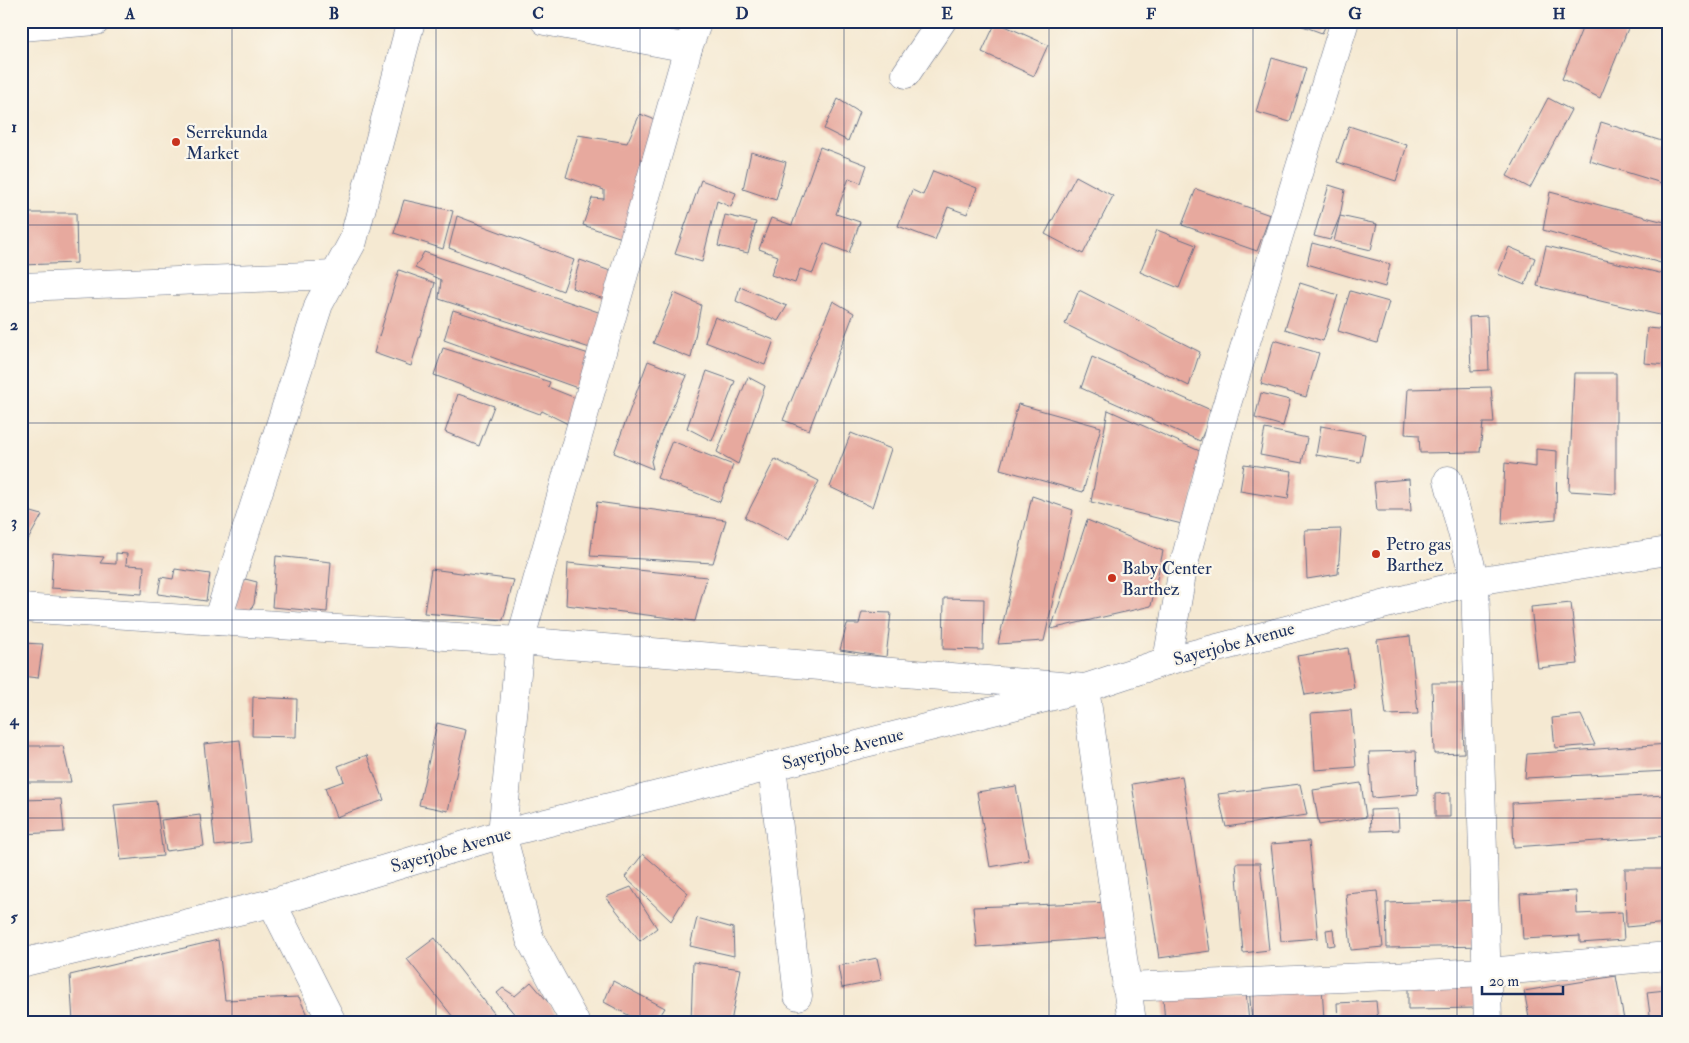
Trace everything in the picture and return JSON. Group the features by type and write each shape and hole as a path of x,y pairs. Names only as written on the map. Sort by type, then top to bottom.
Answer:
{"street":[{"path":"21,27 96,21"},
{"path":"217,621 319,304 353,241 411,21"},
{"path":"545,21 688,48"},
{"path":"576,1022 530,939 502,834 520,641 688,48 698,21"},
{"path":"906,74 942,21"},
{"path":"1167,662 1183,568 1222,420 1345,21"},
{"path":"21,287 335,275"},
{"path":"1448,480 1475,581 1488,1022"},
{"name":"Sayerjobe Avenue","path":"21,963 272,903 502,834 1085,688 1167,662 1475,581 1668,551"},
{"path":"21,608 520,641 1085,688 1132,1022"},
{"path":"772,766 798,996"},
{"path":"272,903 332,1022"},
{"path":"1126,987 1488,972 1668,956"}],"building":[{"path":"1289,21 1328,21 1322,33"},
{"path":"1585,21 1631,21 1600,98 1562,79"},
{"path":"996,22 1048,45 1034,76 982,52"},
{"path":"1272,58 1306,68 1290,122 1256,112"},
{"path":"1548,98 1571,110 1530,188 1507,176"},
{"path":"838,99 859,112 848,141 824,129"},
{"path":"640,114 661,122 625,239 583,225 592,198 604,199 604,190 566,177 578,135 627,143"},
{"path":"1601,122 1668,143 1668,185 1590,161"},
{"path":"1349,126 1407,145 1396,181 1337,162"},
{"path":"820,147 867,165 861,183 849,178 836,214 860,222 849,253 824,243 813,273 800,269 795,283 771,275 778,256 759,249 771,218 792,225"},
{"path":"751,152 786,162 776,200 743,189"},
{"path":"933,171 977,188 967,214 948,207 935,240 898,226 912,190 923,195"},
{"path":"1076,176 1113,196 1083,254 1045,234"},
{"path":"701,180 736,193 731,207 717,201 702,262 675,254"},
{"path":"1329,185 1345,190 1340,216 1330,240 1314,236"},
{"path":"1196,189 1270,215 1257,251 1182,225"},
{"path":"1550,192 1668,223 1668,265 1543,230"},
{"path":"404,200 453,211 443,249 394,233"},
{"path":"21,213 76,213 77,263 21,265"},
{"path":"725,215 756,222 748,253 718,246"},
{"path":"457,216 574,260 563,291 449,248"},
{"path":"1340,216 1377,224 1371,250 1334,241"},
{"path":"1157,230 1196,245 1179,288 1140,272"},
{"path":"1312,243 1390,264 1385,287 1307,264"},
{"path":"1546,246 1668,275 1668,317 1537,286"},
{"path":"1509,247 1535,258 1525,285 1498,274"},
{"path":"424,252 604,314 593,349 439,299 441,280 415,268"},
{"path":"580,260 613,272 604,299 572,288"},
{"path":"399,270 435,283 411,366 374,353"},
{"path":"1300,283 1338,295 1323,341 1285,329"},
{"path":"740,287 787,306 778,321 736,301"},
{"path":"1079,290 1200,352 1189,386 1065,324"},
{"path":"1350,291 1389,302 1377,343 1338,331"},
{"path":"674,293 701,305 691,358 653,343"},
{"path":"833,301 854,313 809,430 783,420"},
{"path":"453,310 592,355 583,390 444,340"},
{"path":"1487,316 1489,370 1471,371 1469,317"},
{"path":"715,317 774,340 765,365 705,342"},
{"path":"1647,328 1668,330 1668,365 1644,363"},
{"path":"1274,340 1319,353 1306,397 1261,384"},
{"path":"443,348 550,382 548,387 578,399 570,425 542,411 540,414 434,375"},
{"path":"1092,357 1213,411 1200,441 1081,388"},
{"path":"648,361 687,376 661,433 651,461 653,469 614,453"},
{"path":"707,371 735,381 712,441 687,428"},
{"path":"1574,373 1616,373 1616,494 1569,491"},
{"path":"748,377 765,386 738,464 717,452"},
{"path":"1491,387 1494,423 1483,423 1480,452 1420,453 1419,435 1405,434 1408,389"},
{"path":"1261,393 1290,400 1283,426 1255,418"},
{"path":"458,394 494,406 479,446 445,432"},
{"path":"1018,404 1101,427 1083,492 1000,469"},
{"path":"1108,410 1204,453 1186,525 1091,502"},
{"path":"1321,426 1365,434 1360,462 1316,455"},
{"path":"1265,429 1307,438 1302,463 1260,455"},
{"path":"851,433 891,449 872,507 830,487"},
{"path":"672,441 733,465 720,502 657,478"},
{"path":"1536,449 1557,451 1556,519 1502,524 1505,463 1536,467"},
{"path":"775,459 819,481 789,540 745,518"},
{"path":"1244,464 1292,471 1288,499 1240,491"},
{"path":"1409,479 1411,511 1377,511 1374,482"},
{"path":"1032,496 1073,510 1044,641 998,644"},
{"path":"597,502 726,520 713,563 590,556"},
{"path":"21,509 42,515 24,547 21,546"},
{"name":"Baby Center Barthez","path":"1087,520 1163,551 1151,606 1051,629"},
{"path":"1341,529 1338,574 1307,579 1305,530"},
{"path":"53,553 104,557 100,563 116,564 116,553 127,554 126,565 144,566 142,594 51,588"},
{"path":"276,556 331,562 327,612 272,607"},
{"path":"568,563 707,577 695,621 566,605"},
{"path":"175,569 210,574 206,601 158,594 161,577 173,579"},
{"path":"431,569 514,580 503,620 424,613"},
{"path":"225,574 257,582 254,604 249,612 218,604"},
{"path":"944,598 984,599 983,650 943,649"},
{"path":"1571,603 1578,664 1538,668 1531,607"},
{"path":"862,612 891,613 886,657 840,650 847,624 859,624"},
{"path":"1410,636 1418,714 1386,715 1377,640"},
{"path":"21,643 43,644 38,678 21,676"},
{"path":"1348,648 1354,688 1305,695 1297,656"},
{"path":"1432,683 1462,683 1464,753 1434,754"},
{"path":"253,697 297,699 296,737 252,736"},
{"path":"1351,710 1356,767 1315,770 1311,713"},
{"path":"1581,715 1595,745 1555,748 1552,718"},
{"path":"437,723 466,730 448,811 419,805"},
{"path":"240,740 251,842 215,846 204,744"},
{"path":"1668,744 1668,771 1525,778 1527,754"},
{"path":"21,746 63,746 71,782 21,782"},
{"path":"1416,751 1418,794 1372,798 1369,752"},
{"path":"367,755 384,800 336,817 325,788 344,781 338,766"},
{"path":"1182,776 1210,951 1159,958 1132,784"},
{"path":"1361,783 1366,817 1319,825 1313,790"},
{"path":"1300,784 1307,815 1226,827 1218,794"},
{"path":"1016,786 1029,860 990,867 977,792"},
{"path":"1450,793 1450,817 1435,817 1435,794"},
{"path":"1666,795 1668,836 1514,847 1512,803"},
{"path":"61,799 64,832 21,834 21,800"},
{"path":"156,801 163,856 121,860 114,805"},
{"path":"1398,809 1399,830 1371,831 1370,810"},
{"path":"200,815 204,846 166,851 161,820"},
{"path":"1309,841 1318,938 1281,941 1271,844"},
{"path":"643,854 688,893 671,921 625,877"},
{"path":"1236,863 1260,863 1269,950 1243,953"},
{"path":"1625,869 1668,869 1668,923 1626,927"},
{"path":"631,887 657,928 640,941 606,897"},
{"path":"1377,891 1383,947 1351,950 1346,894"},
{"path":"1576,891 1577,914 1622,912 1624,940 1580,943 1580,936 1523,939 1520,894"},
{"path":"1484,900 1485,946 1387,948 1386,903"},
{"path":"1113,902 1117,937 977,947 973,907"},
{"path":"697,918 733,928 734,956 690,946"},
{"path":"1333,929 1335,945 1328,946 1326,930"},
{"path":"435,938 501,1022 457,1022 407,959"},
{"path":"218,940 225,1000 299,997 310,1022 73,1022 70,975"},
{"path":"877,958 882,980 842,988 838,966"},
{"path":"693,962 741,969 731,1022 691,1022"},
{"path":"1616,976 1624,1020 1616,1022 1530,1022 1524,991"},
{"path":"613,981 665,1008 656,1022 641,1022 604,1002"},
{"path":"531,982 565,1022 521,1022 497,993 503,988 515,996"},
{"path":"1322,984 1324,1022 1252,1022 1249,987"},
{"path":"1408,985 1482,985 1482,1008 1408,1009"},
{"path":"1666,990 1668,1022 1651,1022 1647,992"},
{"path":"1246,992 1249,1022 1165,1022 1163,998"},
{"path":"1376,1001 1378,1022 1338,1022 1337,1003"}],"place":[{"name":"Serrekunda Market","path":"176,142"},
{"name":"Petro gas Barthez","path":"1376,554"},
{"name":"Baby Center Barthez","path":"1112,578"}]}
